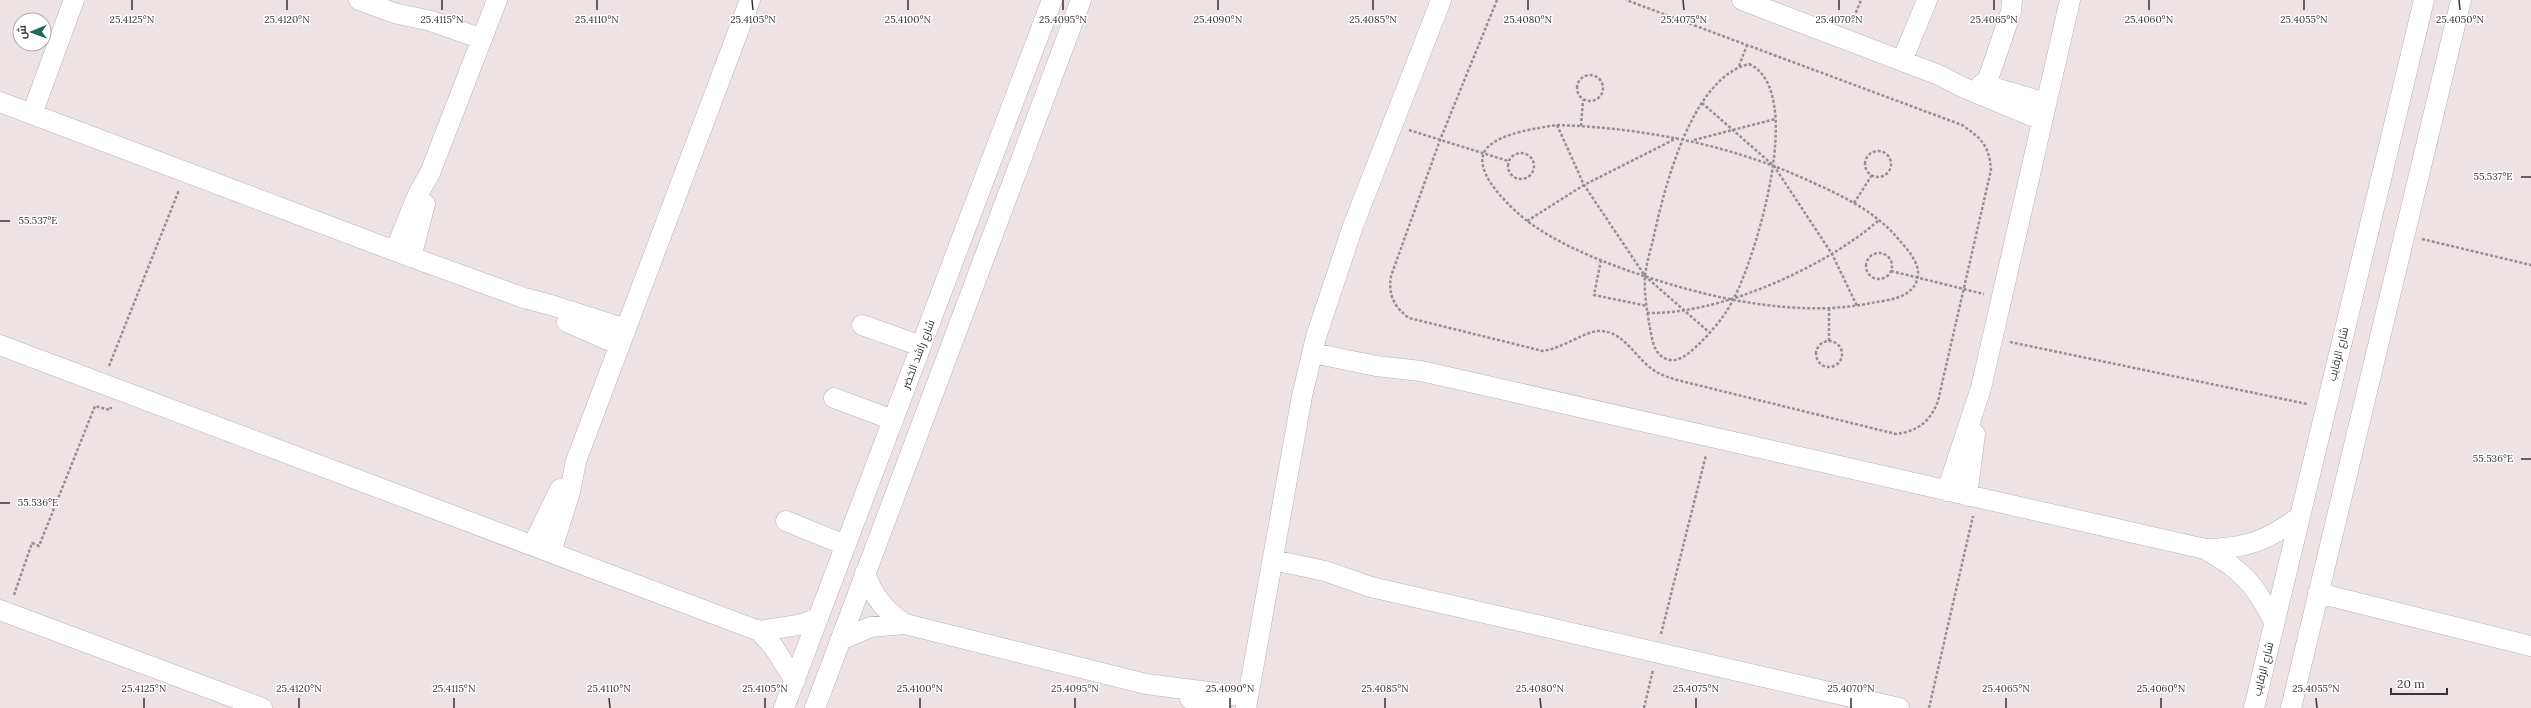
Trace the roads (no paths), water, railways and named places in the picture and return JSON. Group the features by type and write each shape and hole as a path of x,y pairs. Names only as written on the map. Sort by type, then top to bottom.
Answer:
{"street":[{"path":"32,114 74,0"},
{"path":"359,0 394,13 418,28 480,45"},
{"path":"403,254 427,198 430,172 497,0"},
{"path":"542,548 750,0"},
{"name":"شارع راشد الخضر","path":"784,708 1052,0"},
{"path":"815,708 1081,0"},
{"path":"865,573 880,603 891,615 905,624 1146,684 1247,702 1302,396 1314,345 1340,263 1441,0"},
{"path":"1742,0 1939,75 1962,87 2044,112"},
{"path":"1902,61 1927,0"},
{"path":"1986,85 2011,12 2012,0"},
{"path":"1947,491 1981,388 2070,0"},
{"name":"شارع الرقايب","path":"2254,708 2424,0"},
{"path":"2291,708 2461,0"},
{"path":"1939,75 1986,85 2044,112"},
{"path":"0,102 524,298 552,316 623,337"},
{"path":"862,325 921,346"},
{"path":"0,345 759,631 792,627 817,619"},
{"path":"1314,345 1376,366 1421,371 2205,550 2227,561 2247,578 2262,598 2274,622"},
{"path":"1972,497 1981,388"},
{"path":"834,398 893,420"},
{"path":"2205,550 2230,549 2255,544 2278,533 2299,517"},
{"path":"786,521 845,545"},
{"path":"1272,567 1335,585 1371,587 1899,708"},
{"path":"2318,593 2531,646"},
{"path":"4,612 262,708"},
{"path":"840,640 871,627 905,624"},
{"path":"759,631 777,652 795,681"},
{"path":"1146,684 1221,708"}]}
